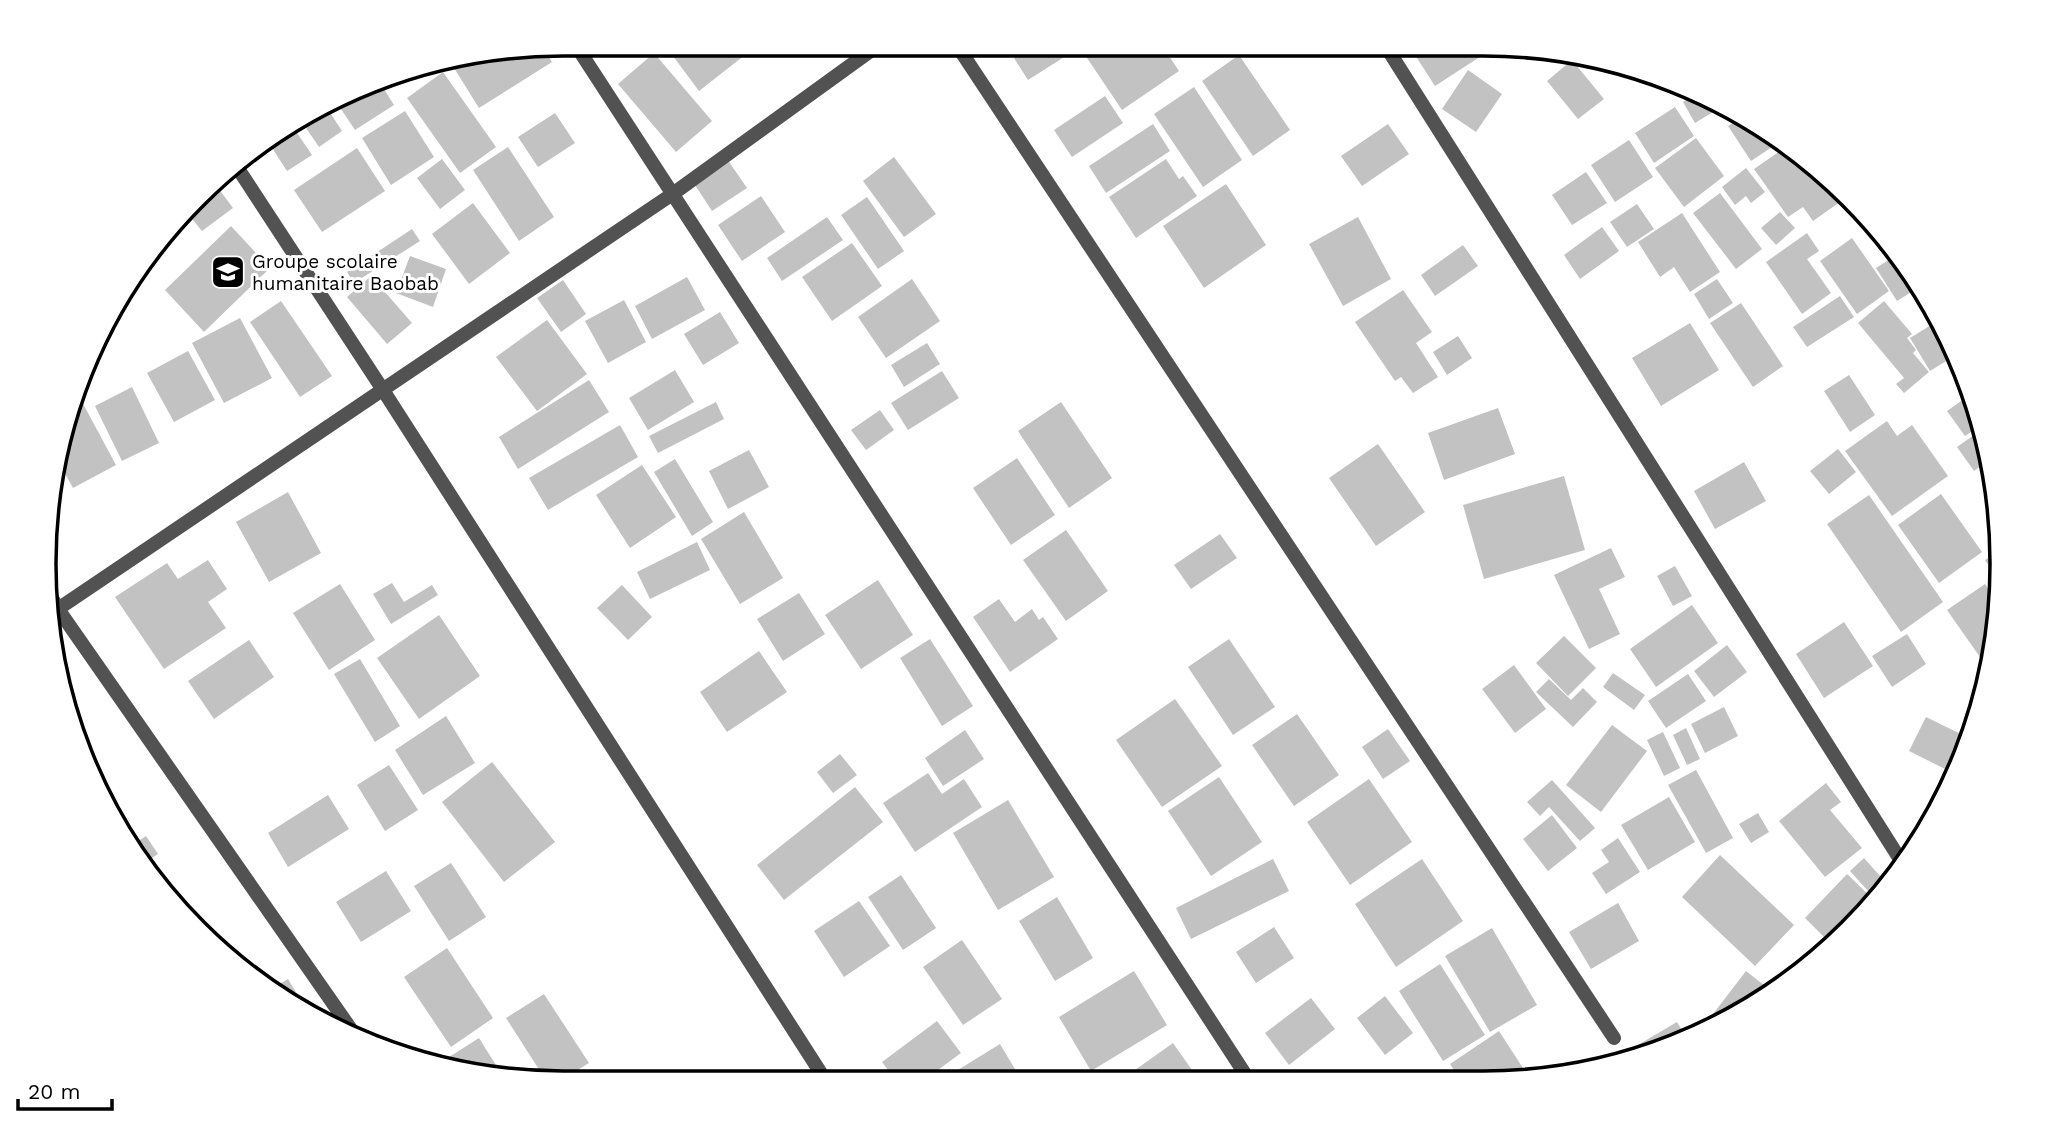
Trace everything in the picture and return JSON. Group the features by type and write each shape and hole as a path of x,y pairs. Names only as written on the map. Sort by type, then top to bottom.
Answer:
{"street":[{"path":"583,56 1243,1071"},
{"path":"58,609 674,193 863,56"},
{"path":"964,56 1614,1038"},
{"path":"1392,56 1897,855"},
{"path":"241,172 820,1071"},
{"path":"59,619 346,1022"}],"building":[{"path":"549,56 552,62 479,108 454,68 497,60"},
{"path":"651,56 657,56 712,121 676,152 618,84"},
{"path":"673,56 744,56 699,91"},
{"path":"1017,56 1066,56 1028,80 1014,58"},
{"path":"1086,56 1169,56 1179,71 1122,110"},
{"path":"1240,56 1290,130 1253,156 1202,81"},
{"path":"1416,56 1481,56 1435,86"},
{"path":"1568,63 1576,65 1604,99 1578,119 1547,81"},
{"path":"1468,70 1502,94 1476,132 1442,109"},
{"path":"443,72 496,147 460,173 407,98"},
{"path":"1194,87 1242,160 1203,187 1154,114"},
{"path":"384,89 394,105 355,130 340,108"},
{"path":"1105,96 1123,123 1072,157 1054,130"},
{"path":"1687,99 1714,112 1695,123 1683,102"},
{"path":"1675,107 1694,136 1654,163 1635,133"},
{"path":"405,111 434,157 391,185 362,138"},
{"path":"330,113 342,131 319,147 305,127"},
{"path":"555,113 575,143 538,167 518,137"},
{"path":"1733,123 1772,147 1751,161 1728,126"},
{"path":"1153,124 1170,151 1106,193 1089,166"},
{"path":"1388,124 1409,154 1362,186 1341,156"},
{"path":"297,133 312,155 287,171 273,149"},
{"path":"1696,138 1724,176 1684,207 1655,168"},
{"path":"1629,140 1653,177 1615,202 1591,165"},
{"path":"508,147 554,217 519,241 473,170"},
{"path":"357,148 385,191 322,232 294,190"},
{"path":"1778,152 1839,203 1813,221 1803,207 1788,217 1754,169"},
{"path":"894,157 936,214 904,237 863,181"},
{"path":"442,159 465,190 440,209 417,178"},
{"path":"727,159 747,188 712,211 693,182"},
{"path":"1166,159 1179,179 1183,176 1197,196 1136,238 1109,197"},
{"path":"1746,168 1765,192 1751,203 1746,196 1735,205 1722,187"},
{"path":"1586,172 1607,203 1572,225 1552,195"},
{"path":"1226,184 1266,245 1204,288 1163,226"},
{"path":"220,191 233,208 202,231 192,219"},
{"path":"1720,193 1762,249 1736,269 1693,213"},
{"path":"761,196 785,232 742,261 718,225"},
{"path":"867,197 904,251 878,269 841,215"},
{"path":"473,203 510,253 469,284 432,234"},
{"path":"1637,204 1654,229 1627,247 1610,222"},
{"path":"1780,212 1795,228 1776,245 1761,228"},
{"path":"1682,213 1720,272 1690,292 1674,267 1660,277 1638,242"},
{"path":"827,217 843,240 782,281 767,258"},
{"path":"1358,217 1391,279 1343,306 1309,244"},
{"path":"231,226 270,268 204,332 165,290"},
{"path":"1602,227 1619,251 1580,279 1564,255"},
{"path":"412,229 420,241 354,283 347,272"},
{"path":"1807,233 1819,251 1807,259 1831,293 1802,314 1766,262"},
{"path":"1852,238 1889,291 1857,314 1820,261"},
{"path":"852,243 882,286 832,321 802,277"},
{"path":"1463,245 1478,266 1435,296 1421,275"},
{"path":"410,256 446,269 433,307 396,293"},
{"path":"1888,260 1911,292 1897,301 1876,268"},
{"path":"371,276 412,323 387,344 347,297"},
{"path":"687,277 705,310 652,339 635,306"},
{"path":"912,279 940,321 886,358 858,317"},
{"path":"1717,279 1733,303 1709,319 1694,294"},
{"path":"563,280 586,314 561,332 537,298"},
{"path":"1403,290 1432,332 1416,343 1438,377 1413,393 1401,377 1395,381 1355,322"},
{"path":"1840,296 1854,317 1807,347 1793,327"},
{"path":"624,300 646,342 608,363 585,321"},
{"path":"281,301 332,376 300,397 250,322"},
{"path":"1884,301 1912,334 1907,338 1916,350 1913,353 1929,372 1904,393 1896,384 1904,378 1858,323"},
{"path":"1741,303 1783,366 1753,387 1710,323"},
{"path":"720,312 739,343 703,365 684,334"},
{"path":"240,318 272,378 224,403 192,343"},
{"path":"547,320 587,374 537,411 496,357"},
{"path":"1690,323 1719,370 1661,406 1632,358"},
{"path":"1930,325 1947,360 1930,371 1910,338"},
{"path":"1458,336 1472,358 1447,375 1433,352"},
{"path":"927,343 940,364 904,387 891,365"},
{"path":"188,351 215,400 174,422 147,373"},
{"path":"675,370 694,402 648,430 629,398"},
{"path":"942,371 959,398 908,430 891,403"},
{"path":"1849,375 1875,415 1850,432 1824,391"},
{"path":"589,380 609,412 518,469 499,437"},
{"path":"132,387 159,443 122,461 95,406"},
{"path":"1963,400 1973,431 1965,436 1947,411"},
{"path":"82,402 116,465 73,488 64,473"},
{"path":"716,402 724,419 658,453 649,436"},
{"path":"1061,402 1112,478 1069,508 1018,431"},
{"path":"1498,408 1515,454 1444,480 1428,433"},
{"path":"880,410 894,430 866,450 851,430"},
{"path":"1887,421 1897,436 1912,425 1948,476 1892,516 1845,451"},
{"path":"620,425 638,457 548,510 529,478"},
{"path":"1974,435 1980,466 1974,471 1957,447"},
{"path":"1378,444 1425,512 1376,546 1329,478"},
{"path":"1838,449 1856,472 1829,494 1810,471"},
{"path":"749,450 769,487 728,509 709,471"},
{"path":"1017,458 1055,515 1011,545 973,488"},
{"path":"675,459 713,522 692,536 654,472"},
{"path":"1744,462 1766,501 1715,529 1694,491"},
{"path":"642,465 676,517 630,548 596,495"},
{"path":"1564,476 1585,550 1484,579 1463,505"},
{"path":"288,492 321,553 269,582 236,522"},
{"path":"1941,494 1982,552 1939,583 1898,525"},
{"path":"1869,495 1943,602 1901,632 1827,524"},
{"path":"744,512 783,578 740,604 701,539"},
{"path":"1066,530 1108,591 1066,621 1023,560"},
{"path":"1220,534 1237,558 1191,589 1174,565"},
{"path":"697,542 710,570 650,599 637,572"},
{"path":"1611,548 1625,577 1599,589 1620,634 1589,649 1554,575"},
{"path":"208,560 227,589 208,602 226,628 164,669 115,597 167,563 178,579"},
{"path":"1675,566 1692,596 1673,606 1657,576"},
{"path":"878,580 913,635 861,669 825,615"},
{"path":"392,583 404,602 432,585 438,595 391,624 373,594"},
{"path":"340,584 375,640 329,670 293,613"},
{"path":"1985,584 1989,590 1989,597 1981,658 1947,610"},
{"path":"622,585 652,617 628,640 597,608"},
{"path":"799,593 825,634 783,661 757,619"},
{"path":"999,599 1015,622 1032,609 1039,620 1043,617 1058,639 1010,672 973,617"},
{"path":"1692,605 1718,643 1656,687 1630,649"},
{"path":"439,615 480,676 419,719 377,658"},
{"path":"1844,622 1873,666 1824,698 1796,654"},
{"path":"1907,634 1926,664 1892,687 1872,656"},
{"path":"1564,636 1596,668 1568,696 1536,663"},
{"path":"930,639 973,706 942,726 900,658"},
{"path":"1229,639 1275,707 1233,735 1188,667"},
{"path":"249,640 274,677 214,719 188,681"},
{"path":"1727,645 1747,672 1714,697 1694,671"},
{"path":"759,651 787,692 727,732 700,692"},
{"path":"360,659 400,726 375,742 334,674"},
{"path":"1514,665 1546,709 1515,733 1482,689"},
{"path":"1613,673 1645,695 1634,710 1603,687"},
{"path":"1688,674 1706,701 1666,728 1648,701"},
{"path":"1549,679 1571,700 1583,688 1597,702 1573,727 1536,692"},
{"path":"1175,699 1222,766 1162,807 1116,740"},
{"path":"1724,707 1738,736 1705,753 1691,724"},
{"path":"1297,714 1339,775 1294,806 1252,745"},
{"path":"446,716 475,763 423,795 395,750"},
{"path":"1926,717 1960,734 1946,770 1909,751"},
{"path":"1612,725 1647,751 1601,812 1566,785"},
{"path":"1686,728 1700,759 1687,765 1673,735"},
{"path":"1388,729 1410,761 1383,779 1362,747"},
{"path":"965,730 984,759 943,786 925,758"},
{"path":"1663,732 1680,768 1664,776 1647,740"},
{"path":"840,754 857,775 833,793 817,772"},
{"path":"492,762 555,842 504,882 442,802"},
{"path":"389,765 418,810 385,831 357,785"},
{"path":"1696,770 1733,838 1706,853 1668,785"},
{"path":"928,773 942,794 964,779 982,807 915,852 883,803"},
{"path":"1219,777 1262,842 1211,876 1168,811"},
{"path":"1369,779 1412,842 1350,885 1307,822"},
{"path":"1552,780 1595,828 1580,841 1549,807 1540,816 1527,802"},
{"path":"1826,783 1841,802 1830,810 1862,848 1825,877 1779,821"},
{"path":"855,787 883,822 784,900 757,865"},
{"path":"328,795 349,829 288,867 268,833"},
{"path":"1669,797 1695,842 1648,870 1621,825"},
{"path":"1008,800 1054,877 998,910 953,833"},
{"path":"1758,813 1769,832 1751,843 1739,824"},
{"path":"1552,815 1577,848 1548,871 1523,839"},
{"path":"146,836 158,854 151,858 139,841"},
{"path":"1618,838 1640,872 1606,894 1592,873 1609,862 1601,850"},
{"path":"1720,855 1794,925 1755,966 1682,897"},
{"path":"1864,858 1881,877 1869,892 1850,871"},
{"path":"1273,859 1289,891 1191,939 1176,908"},
{"path":"1422,859 1463,921 1396,967 1355,904"},
{"path":"451,863 486,917 449,941 414,886"},
{"path":"386,871 411,911 361,942 336,902"},
{"path":"1847,874 1867,894 1825,938 1805,918"},
{"path":"901,875 936,928 903,950 868,897"},
{"path":"1057,897 1093,958 1055,981 1019,921"},
{"path":"859,901 890,946 844,977 814,931"},
{"path":"1618,903 1639,941 1591,969 1569,932"},
{"path":"1274,927 1294,958 1256,983 1236,952"},
{"path":"1492,928 1537,1005 1490,1032 1445,956"},
{"path":"962,940 1002,999 963,1025 923,967"},
{"path":"447,948 493,1018 451,1047 404,977"},
{"path":"1440,964 1485,1035 1443,1061 1399,991"},
{"path":"1134,971 1167,1025 1091,1071 1059,1017"},
{"path":"1746,971 1764,985 1736,1003 1713,1014"},
{"path":"288,979 298,995 282,985 280,984"},
{"path":"544,994 589,1063 576,1071 539,1070 506,1018"},
{"path":"1385,996 1413,1033 1385,1055 1357,1018"},
{"path":"1311,998 1335,1029 1289,1065 1265,1033"},
{"path":"937,1021 961,1053 937,1071 889,1071 882,1062"},
{"path":"1677,1022 1682,1030 1646,1044 1632,1048"},
{"path":"1499,1031 1524,1069 1455,1071 1450,1064"},
{"path":"479,1038 497,1067 464,1061 448,1058"},
{"path":"1173,1043 1193,1071 1134,1071"},
{"path":"1000,1044 1016,1071 956,1071"}],"place":[{"name":"Groupe scolaire humanitaire Baobab","path":"228,272"}]}
